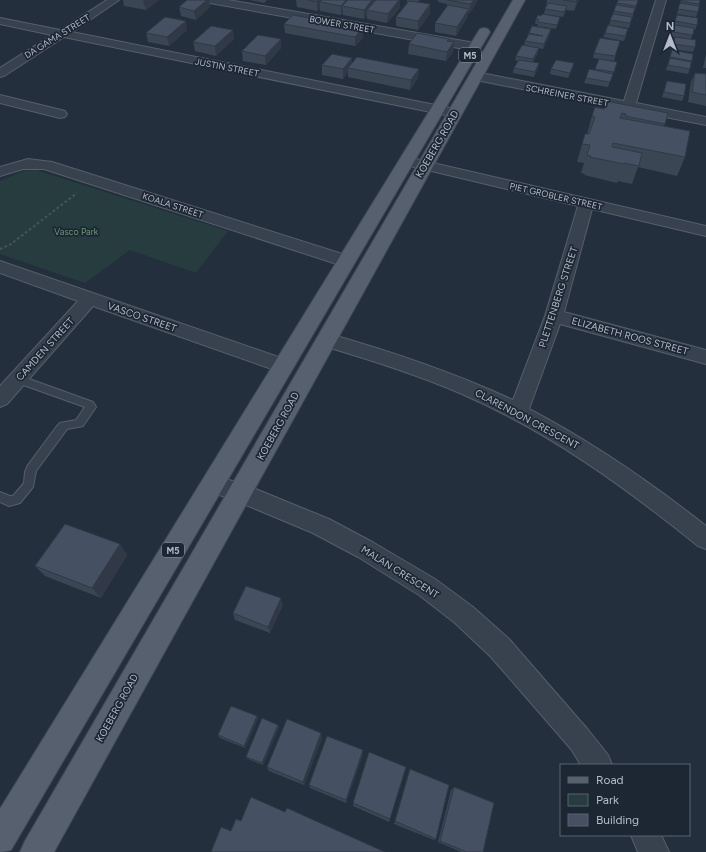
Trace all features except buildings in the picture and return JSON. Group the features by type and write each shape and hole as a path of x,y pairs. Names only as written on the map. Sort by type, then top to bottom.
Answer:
{"main road":[{"name":"KOEBERG ROAD","path":"36,852 226,488 283,366 346,261 416,163 455,113 519,0"},
{"name":"KOEBERG ROAD","path":"0,839 226,488 326,340 416,163 437,110 491,20"}],"street":[{"name":"DA GAMA STREET","path":"0,72 114,0"},
{"name":"BOWER STREET","path":"210,0 475,47"},
{"path":"629,106 661,0"},
{"name":"JUSTIN STREET","path":"0,21 455,113"},
{"name":"SCHREINER STREET","path":"476,76 706,121"},
{"path":"0,99 60,114"},
{"name":"KOALA STREET","path":"0,172 20,164 37,163 94,179 346,261"},
{"name":"PIET GROBLER STREET","path":"416,163 706,231"},
{"name":"PLETTENBERG STREET","path":"518,412 554,316 586,203"},
{"name":"VASCO STREET","path":"0,267 283,366"},
{"name":"CAMDEN STREET","path":"0,399 89,299"},
{"name":"ELIZABETH ROOS STREET","path":"554,316 706,357"},
{"name":"CLARENDON CRESCENT","path":"326,340 392,359 433,374 475,391 518,412 593,455 668,508 706,539"},
{"name":"MALAN CRESCENT","path":"226,488 321,526 366,550 427,587 464,615 500,648 580,740 597,764"},
{"path":"646,836 654,852"}],"lane":[{"path":"0,497 9,501 16,500 30,484 30,472 32,468 61,429 64,426 79,423 91,407 90,405 18,379"}],"path":[{"path":"0,249 11,244 94,179"}],"green space":[{"name":"Vasco Park","path":"36,170 228,231 196,273 130,250 85,283 0,254 0,181 23,171"}]}
